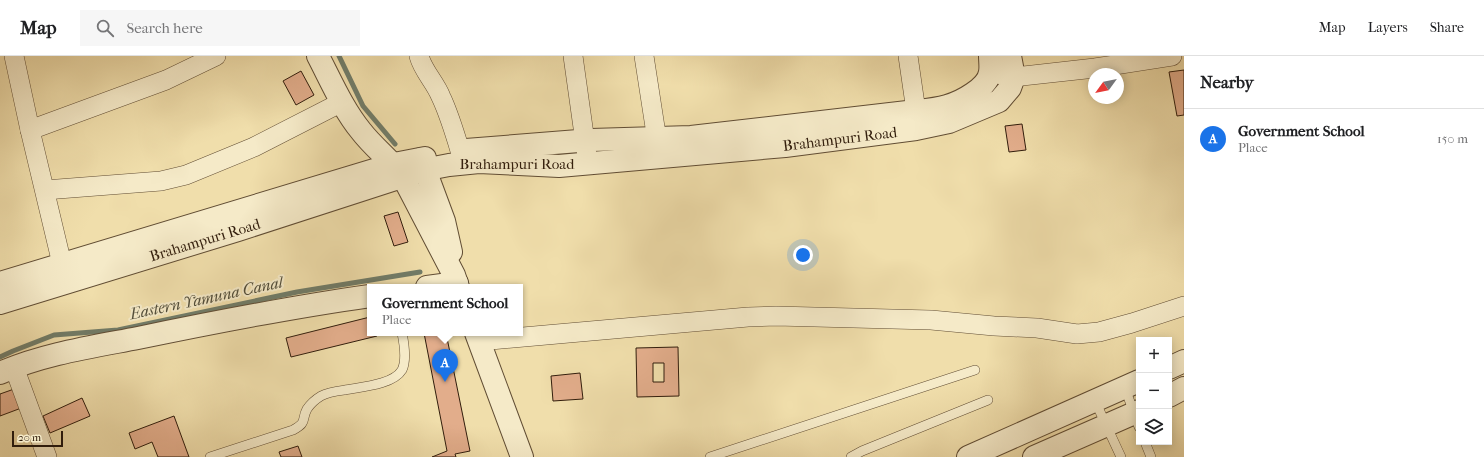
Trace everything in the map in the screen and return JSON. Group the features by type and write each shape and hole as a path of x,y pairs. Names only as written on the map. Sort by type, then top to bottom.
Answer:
{"street":[{"path":"14,56 62,264"},
{"path":"30,130 166,80 216,56"},
{"path":"318,56 342,102 360,130 373,146 398,170 456,281"},
{"path":"419,56 440,95 454,130 462,157"},
{"path":"574,56 588,163"},
{"path":"644,56 659,147"},
{"path":"908,56 916,111"},
{"path":"990,64 1095,68 1172,56"},
{"name":"Brahampuri Road","path":"462,157 479,162 559,166 588,163 659,147 691,137 916,111 947,106 960,101 984,84 990,64"},
{"name":"Brahampuri Road","path":"0,283 62,264 398,170 512,145 585,140 659,147 785,146 916,129 949,122 999,101 1010,88 1012,66"},
{"path":"45,190 161,181 186,175 254,147 342,102"},
{"path":"424,164 444,221 452,253 456,281"},
{"name":"Brahampuri Road","path":"0,303 238,230 398,170"},
{"path":"442,284 456,281"},
{"path":"47,457 7,370 60,353 175,330 367,297"},
{"path":"523,334 776,316 931,320 994,326 1037,328 1077,334 1099,332 1184,306"},
{"path":"491,336 477,337 522,457"},
{"path":"1172,367 1184,361"},
{"path":"968,457 1132,384"},
{"path":"1172,394 1184,388"},
{"path":"1034,457 1107,425 1136,417"}],"lane":[{"path":"210,457 293,430 300,426 304,421 307,409 314,401 322,396 332,392 378,384 392,378 402,370 405,351 402,336"},
{"path":"710,457 975,370"},
{"path":"1132,384 1136,410"},
{"path":"851,457 862,451 988,400"},
{"path":"1095,401 1121,457"},
{"path":"1146,445 1151,457"}],"building":[{"path":"1184,70 1184,115 1177,116 1169,72"},
{"path":"301,71 314,95 296,105 283,81"},
{"path":"1022,124 1026,150 1009,152 1005,126"},
{"path":"398,212 408,242 394,246 384,216"},
{"path":"367,318 367,336 377,336 291,357 286,338"},
{"path":"425,336 447,336 470,451 455,454 456,457 432,457 447,451"},
{"path":"678,347 679,396 637,397 636,348","holes":["653,363 664,363 664,382 653,382"]},
{"path":"580,373 583,399 553,401 551,376"},
{"path":"17,388 24,407 0,416 0,394"},
{"path":"82,398 90,416 50,433 43,416"},
{"path":"174,416 189,457 158,457 152,442 135,449 129,433"},
{"path":"298,446 302,457 281,457 279,452"}],"waterway":[{"path":"339,56 363,106 395,144"},
{"name":"Eastern Yamuna Canal","path":"0,357 54,335 118,330 297,292 420,272"}],"place":[{"name":"Government School","path":"445,382"}]}
